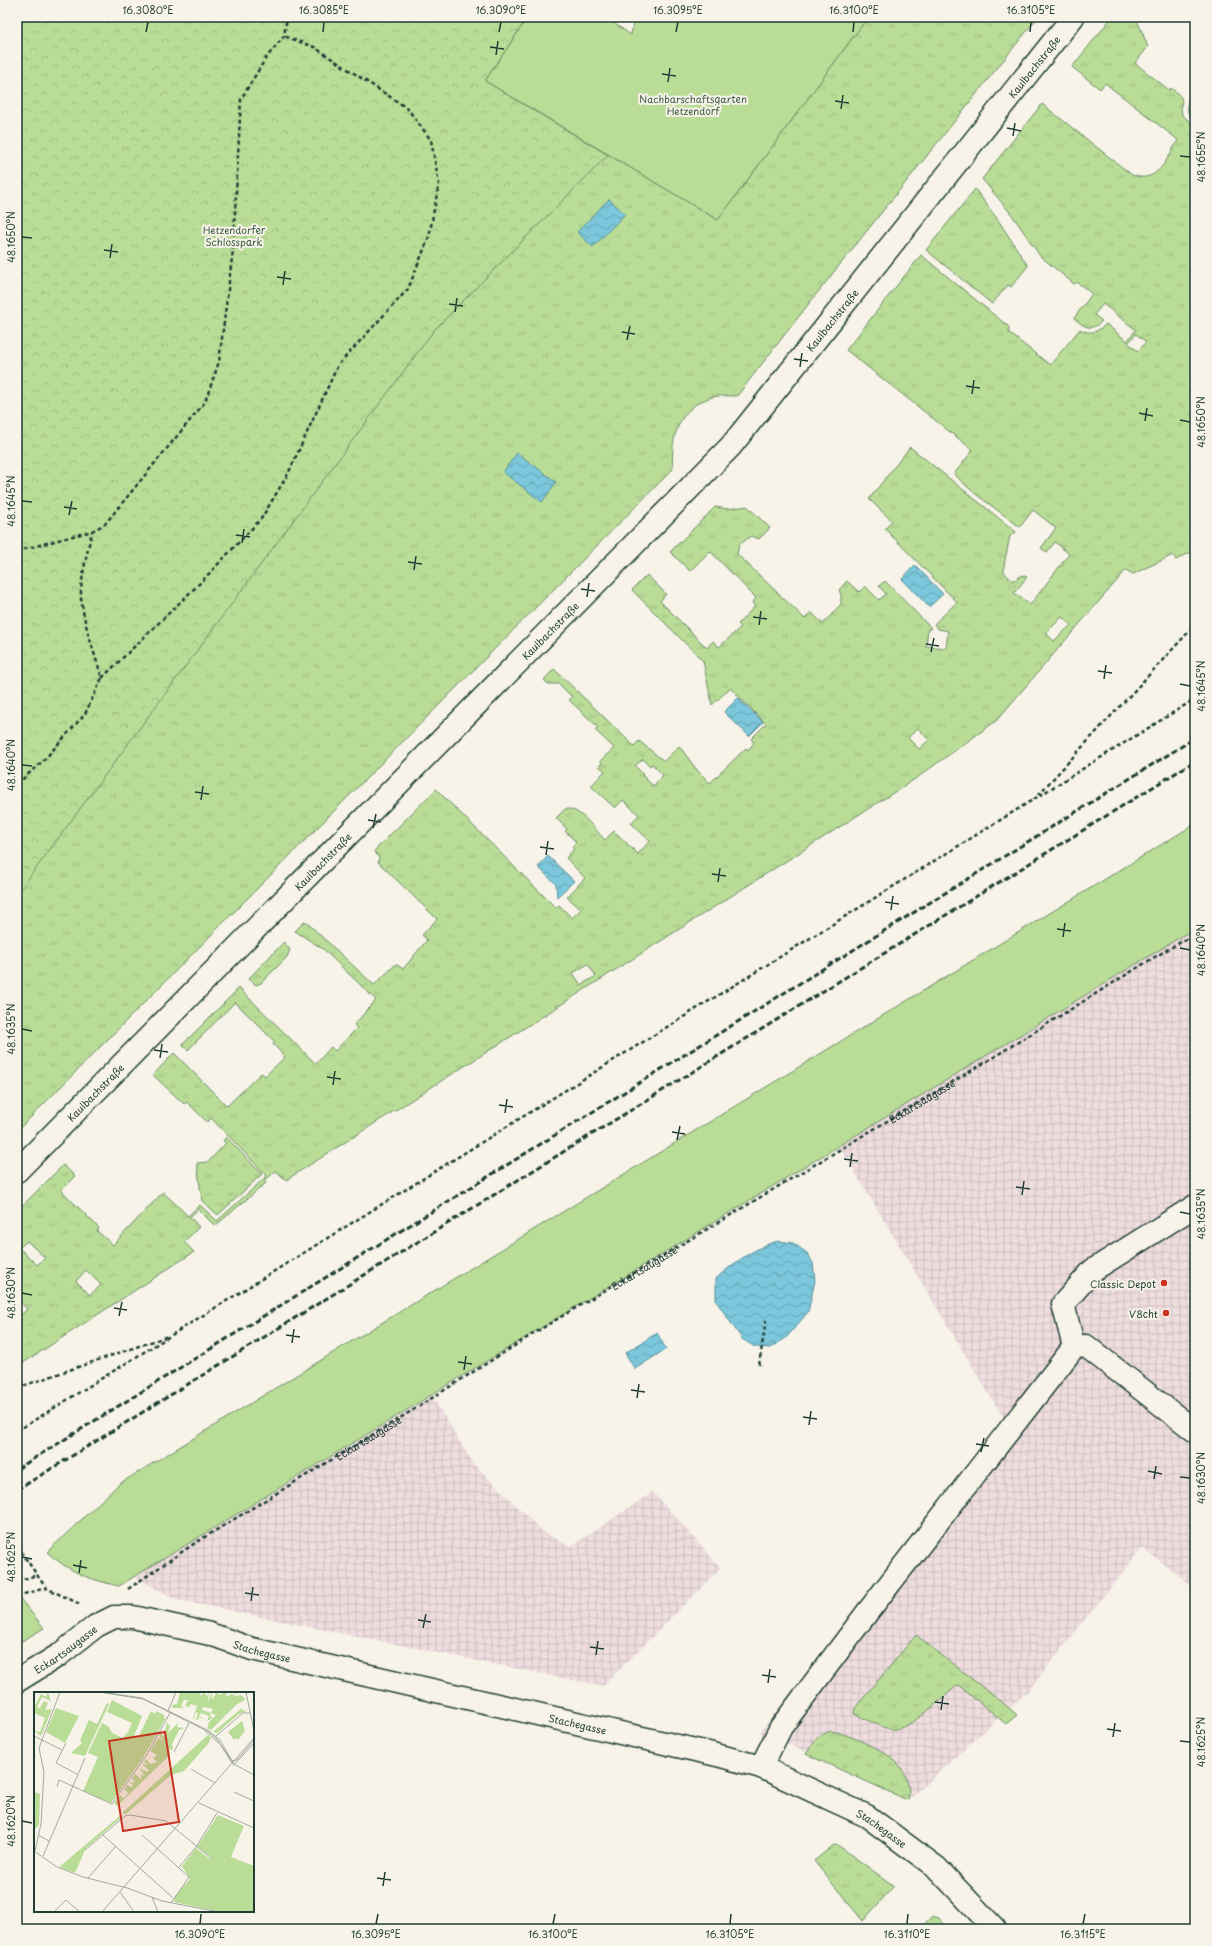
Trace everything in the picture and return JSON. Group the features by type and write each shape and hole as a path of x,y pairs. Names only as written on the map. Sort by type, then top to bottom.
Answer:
{"street":[{"name":"Kaulbachstraße","path":"17,1171 731,446 1073,17"},
{"path":"1074,1347 1063,1304 1093,1270 1195,1206"},
{"path":"761,1767 781,1727 866,1614 1074,1347 1086,1346 1195,1431"},
{"name":"Stachegasse","path":"114,1617 133,1617 210,1634 252,1649 709,1753 761,1767 867,1816 937,1868 995,1929"},
{"name":"Eckartsaugasse","path":"17,1682 59,1655 96,1626 114,1617"}],"path":[{"path":"17,551 92,531 105,524 205,402 219,362 233,250 241,99 266,58 284,36 287,17"},
{"path":"17,784 44,760 85,714 102,678 201,582 261,519 288,474 338,365 408,289 429,237 439,183 431,140 407,108 314,47 284,36"},
{"path":"92,531 85,562 81,597 90,640 102,678"},
{"path":"1035,799 1195,625"},
{"path":"17,1431 1195,699"},
{"name":"Eckartsaugasse","path":"122,1593 196,1542 413,1410 556,1320 989,1060 1158,955 1195,934"},
{"path":"759,1365 766,1320"},
{"path":"17,1388 174,1334"},
{"path":"17,1546 46,1588 71,1600 114,1617"},
{"path":"17,1581 37,1575"},
{"path":"17,1596 46,1588"}],"shaded area":[{"path":"1195,928 1195,1588 1142,1548 1028,1691 912,1797 760,1732 1006,1422 839,1146"},
{"path":"432,1396 472,1462 542,1531 570,1547 653,1492 721,1568 603,1686 177,1600 135,1577"}],"green space":[{"name":"Hetzendorfer Schlosspark","path":"17,17 528,17 485,81 608,155 435,329 17,894"},
{"path":"293,17 528,17 485,81 718,220 868,17 1038,17 814,297 737,396 712,397 691,408 684,416 675,435 672,457 673,469 17,1131 17,790 72,739 98,701 107,683 118,669 177,614 263,522 290,482 342,379 361,351 397,319 415,296 437,232 444,195 443,157 437,140 425,119 406,99 367,76 302,33 292,19"},
{"name":"Nachbarschaftsgarten Hetzendorf","path":"528,17 605,17 631,35 634,17 868,17 718,220 485,81"},
{"path":"1112,17 1135,17 1148,47 1135,63 1169,90 1171,88 1179,95 1182,100 1182,115 1195,126 1195,550 1176,560 1173,555 1133,574 1126,570 996,721 918,777 286,1180 276,1171 264,1181 266,1183 215,1226 198,1209 190,1217 199,1227 184,1242 194,1252 17,1367 17,1325 22,1320 19,1317 27,1309 17,1298 17,1211 63,1165 75,1176 61,1190 99,1228 97,1231 113,1245 163,1192 188,1216 200,1205 217,1221 267,1176 211,1118 207,1122 187,1102 184,1104 153,1075 174,1053 227,1106 261,1073 265,1076 285,1057 273,1044 275,1042 235,1002 188,1050 182,1045 239,988 316,1064 331,1047 335,1051 357,1028 354,1025 376,1000 323,949 295,931 305,921 374,985 396,964 403,969 427,940 422,935 437,919 378,862 379,858 374,851 436,789 556,908 559,905 572,918 581,909 567,897 585,878 566,858 574,849 572,847 576,842 565,831 567,829 556,818 565,809 571,809 582,815 605,840 614,831 638,854 650,841 631,823 639,815 623,800 615,808 591,786 605,771 599,766 602,763 600,761 614,748 595,730 598,727 569,700 572,697 559,684 548,684 544,680 554,669 634,746 639,741 664,761 679,746 697,770 710,783 746,748 748,750 754,743 751,739 766,724 730,688 712,705 703,661 632,590 647,575 666,594 660,601 707,648 713,641 719,647 741,627 738,624 755,606 752,603 756,598 710,551 690,571 670,552 715,507 728,509 747,506 770,528 759,539 751,536 739,545 737,554 805,619 811,612 823,624 841,604 841,595 839,590 847,581 859,592 865,586 879,600 886,594 879,586 885,581 932,629 928,629 926,646 946,648 948,631 938,629 934,624 957,602 885,529 892,521 869,499 910,447 1016,532 1010,536 1004,572 1011,580 1015,580 1022,575 1027,577 1014,593 1030,605 1069,554 1055,542 1047,552 1041,548 1056,528 1033,510 1020,527 973,492 954,474 973,450 846,350 921,255 1009,327 1009,333 1050,365 1080,329 1087,332 1094,332 1106,324 1127,341 1136,330 1103,304 1094,315 1102,321 1094,326 1084,326 1074,318 1092,294 1077,282 1074,284 1040,256 1012,215 982,179 1042,104 1132,175 1141,177 1148,176 1155,173 1165,162 1178,140 1105,83 1100,89 1072,67","holes":["1136,334 1146,342 1138,351 1128,343","1062,617 1071,625 1054,641 1046,633","918,728 929,740 919,749 908,738","643,759 650,766 652,764 663,775 653,786 642,775 643,774 635,766","588,964 596,976 581,985 573,973","27,1241 45,1258 37,1265 19,1248","86,1270 101,1285 90,1295 76,1281"]},
{"path":"1195,88 1195,122 1189,114 1187,105"},
{"path":"975,189 998,220 1028,266 1011,287 1008,285 992,304 926,250"},
{"path":"1195,824 1195,928 119,1586 98,1581 80,1574 64,1565 47,1552 119,1484"},
{"path":"284,942 290,950 287,957 261,983 256,985 248,979"},
{"path":"226,1137 262,1174 218,1215 202,1201 197,1163 208,1162 226,1143 223,1141"},
{"path":"18,1590 21,1600 44,1628 17,1644"},
{"path":"916,1635 1017,1715 1006,1724 958,1685 926,1712 907,1725 898,1728 886,1728 854,1714 855,1708"},
{"path":"831,1731 861,1741 881,1751 896,1762 906,1777 909,1799 907,1800 806,1754 817,1737"},
{"path":"834,1845 839,1846 894,1886 863,1921 814,1861"},
{"path":"932,1916 939,1918 948,1929 920,1929"}],"water":[{"path":"609,199 625,214 593,247 577,232"},
{"path":"517,453 556,482 542,502 503,472"},
{"path":"915,565 943,594 929,607 902,579"},
{"path":"738,698 763,722 749,736 724,712"},
{"path":"548,856 574,881 557,897 556,884 538,867"},
{"path":"779,1241 793,1243 807,1253 813,1263 815,1281 808,1312 786,1338 770,1348 755,1347 742,1339 716,1301 716,1279 754,1251 763,1246"},
{"path":"657,1333 666,1349 635,1369 625,1353"}],"railway":[{"path":"17,1469 1195,738"},
{"path":"17,1490 1195,761"}],"place":[{"name":"Classic Depot","path":"1164,1283"},
{"name":"V8cht","path":"1166,1313"}]}
